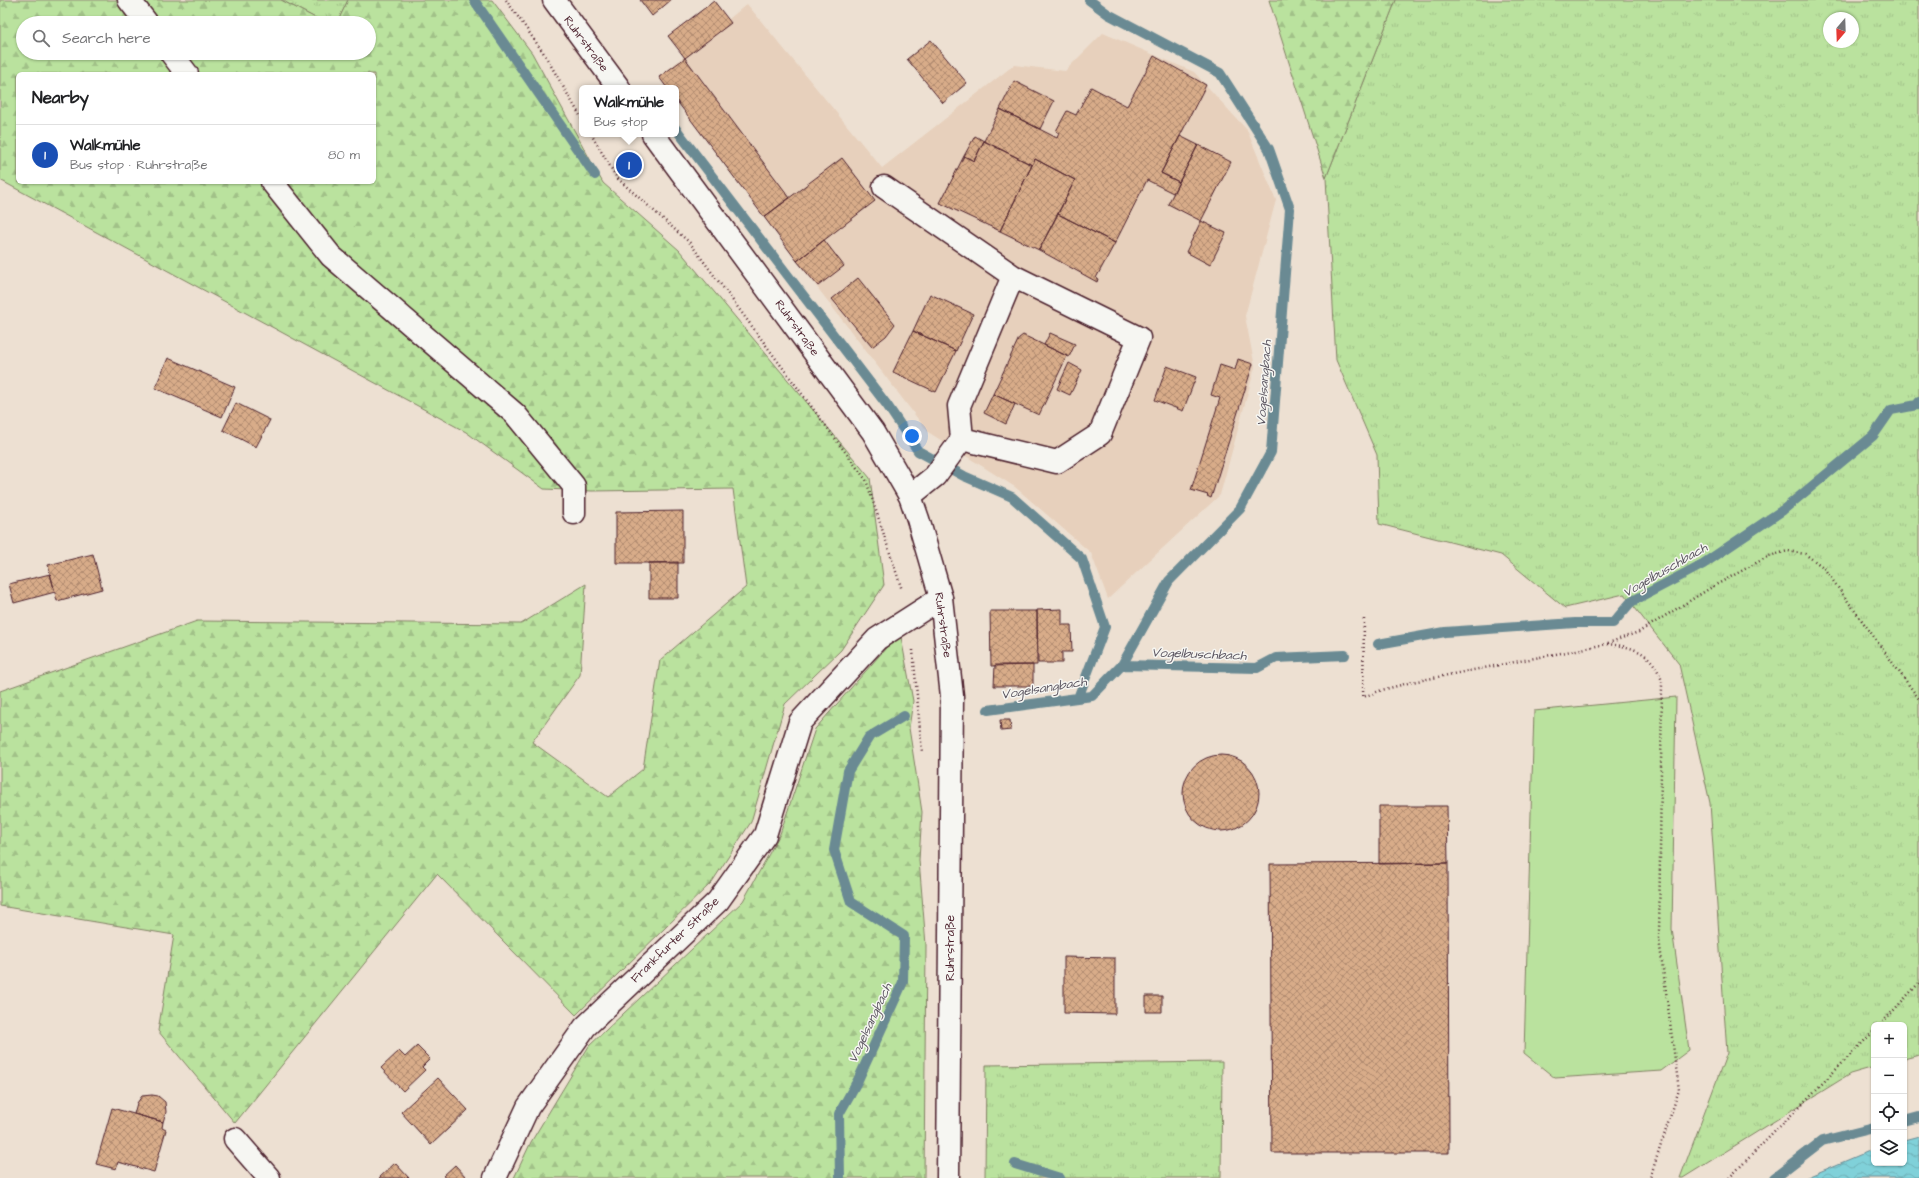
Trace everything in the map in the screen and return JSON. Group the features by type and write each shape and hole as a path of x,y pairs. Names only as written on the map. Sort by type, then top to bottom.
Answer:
{"main road":[{"path":"129,0 142,16"},
{"name":"Ruhrstraße","path":"554,0 617,85"},
{"path":"176,60 185,72"},
{"name":"Ruhrstraße","path":"655,137 873,432 910,496 941,598 952,696 948,1178"},
{"path":"274,184 331,256 515,414 574,486 574,513"},
{"path":"884,187 1013,276 1138,338 1100,434 1057,462 962,439"},
{"path":"910,496 935,476 962,439 959,406 1013,276"},
{"name":"Frankfurter Straße","path":"494,1178 528,1107 584,1027 718,902 765,835 800,722 877,639 910,616 941,598"},
{"path":"234,1139 269,1178"}],"path":[{"path":"506,0 543,52 579,113"},
{"path":"593,137 617,178 690,243 866,480 910,616 922,754"},
{"path":"1364,619 1363,697 1412,682 1607,644 1639,632 1712,587 1770,556 1788,551 1805,554 1823,567 1919,699"},
{"path":"1607,644 1627,646 1639,650 1658,667 1662,681 1659,939 1678,1090 1650,1178"},
{"path":"1883,1022 1919,983"},
{"path":"1729,1178 1871,1034"}],"shaded area":[{"path":"747,4 882,168 1014,65 1065,71 1103,33 1194,72 1247,130 1276,200 1245,316 1255,367 1220,495 1108,599 1091,553 1015,487 928,432 797,261 679,92 679,85 665,85 659,77"}],"green space":[{"path":"0,0 281,0 312,16 16,16 16,60 376,60 376,16 340,16 348,0 492,0 532,53 603,183 679,250 870,478 884,585 841,650 785,704 751,822 712,882 576,1015 437,874 235,1123 158,1031 174,935 0,906 0,691 197,621 521,624 586,584 580,675 532,742 608,797 643,769 660,660 746,587 733,489 592,491 544,489 466,432 0,180"},
{"path":"281,0 348,0 340,16 312,16"},
{"path":"1269,0 1396,0 1326,178"},
{"path":"1396,0 1919,0 1919,1055 1907,1058 1907,1022 1871,1022 1871,1068 1850,1074 1683,1178 1680,1178 1727,1053 1710,803 1679,664 1624,594 1565,608 1501,555 1379,524 1377,455 1336,360 1326,178"},
{"path":"900,632 913,701 909,728 922,812 919,860 926,945 924,1178 514,1178 531,1142 589,1046 743,901 780,834 815,729"},
{"path":"1676,697 1672,929 1689,1050 1661,1071 1555,1078 1524,1053 1534,711"},
{"path":"1222,1062 1221,1178 985,1178 986,1065"}],"water":[{"path":"1919,1137 1919,1178 1805,1178 1871,1150 1871,1166 1907,1166 1907,1140"}],"building":[{"path":"640,0 671,0 652,16"},
{"path":"714,1 731,23 685,58 668,36"},
{"path":"931,40 967,83 943,103 907,59"},
{"path":"1154,56 1206,85 1161,173 1179,182 1173,193 1147,180 1115,243 1058,214 1075,180 1035,159 1032,165 984,141 1000,109 1057,138 1059,133 1056,131 1067,111 1076,115 1091,87 1127,106"},
{"path":"685,58 790,198 764,217 679,104 679,85 665,85 659,77"},
{"path":"1014,81 1054,101 1040,129 1000,109"},
{"path":"975,136 984,141 974,161 964,156"},
{"path":"1180,136 1198,145 1179,182 1161,173"},
{"path":"984,141 1032,165 1000,231 940,203 964,156 974,161"},
{"path":"1198,145 1231,162 1201,221 1168,204"},
{"path":"842,158 875,201 797,261 764,217"},
{"path":"1035,159 1075,180 1039,250 1000,231"},
{"path":"1058,214 1115,243 1096,278 1098,279 1097,282 1039,250"},
{"path":"1201,221 1226,233 1210,265 1186,252"},
{"path":"824,240 844,266 818,286 797,261"},
{"path":"858,278 895,324 886,336 872,347 832,299"},
{"path":"930,294 973,314 956,351 913,331"},
{"path":"913,331 956,351 936,392 893,372"},
{"path":"1050,333 1075,344 1069,357 1044,345"},
{"path":"1023,335 1067,356 1039,415 993,394 1019,338"},
{"path":"168,358 235,387 222,417 155,388"},
{"path":"1238,359 1253,364 1211,498 1207,496 1208,495 1191,490 1220,398 1211,395 1220,365 1235,370"},
{"path":"1069,363 1082,370 1070,395 1057,389"},
{"path":"1167,366 1196,377 1183,411 1155,400"},
{"path":"993,394 1015,404 1006,424 984,413"},
{"path":"236,403 270,420 256,447 223,430"},
{"path":"683,511 683,563 616,563 616,512"},
{"path":"93,554 102,589 57,601 48,565"},
{"path":"678,562 678,598 649,598 649,563"},
{"path":"50,574 55,592 14,603 9,584"},
{"path":"1062,609 1062,625 1071,625 1072,652 1062,652 1062,663 1038,663 1037,610"},
{"path":"990,611 1037,611 1037,665 991,666"},
{"path":"995,665 1033,665 1033,686 994,686"},
{"path":"1000,720 1010,720 1011,730 1001,731"},
{"path":"1221,755 1235,758 1248,766 1256,779 1259,793 1256,807 1248,820 1235,828 1221,831 1207,828 1194,820 1186,807 1183,793 1186,779 1194,766 1207,758"},
{"path":"1379,806 1447,806 1448,863 1379,864"},
{"path":"1448,863 1449,1153 1272,1153 1270,864"},
{"path":"1064,957 1115,958 1115,1014 1064,1013"},
{"path":"1146,996 1162,996 1162,1012 1146,1012"},
{"path":"417,1046 430,1059 422,1067 425,1070 403,1091 381,1068 399,1051 405,1057"},
{"path":"438,1078 468,1110 431,1145 401,1112"},
{"path":"142,1096 158,1096 165,1102 166,1112 163,1122 134,1114 137,1103"},
{"path":"112,1108 163,1122 162,1128 166,1130 154,1172 118,1162 116,1169 96,1164"},
{"path":"395,1163 409,1178 379,1178"},
{"path":"455,1165 467,1178 446,1178 443,1176"}],"waterway":[{"path":"474,0 595,175"},
{"name":"Vogelsangbach","path":"988,710 1092,696 1122,665 1169,581 1240,509 1271,452 1290,209 1269,149 1220,73 1108,14 1089,0"},
{"path":"679,133 887,405 918,451 964,476 1012,497 1082,559 1105,627 1078,698"},
{"name":"Vogelbuschbach","path":"1378,644 1445,632 1575,623 1613,623 1631,602 1703,564 1783,510 1873,436 1891,410 1917,405 1919,402"},
{"name":"Vogelbuschbach","path":"1122,665 1257,668 1276,658 1345,655"},
{"name":"Vogelsangbach","path":"840,1178 839,1114 858,1080 903,982 904,936 851,902 834,850 848,771 869,737 904,716"},
{"path":"1907,1120 1919,1117"},
{"path":"1774,1178 1822,1141 1871,1129"},
{"path":"1015,1164 1060,1178"}],"place":[{"name":"Walkmühle","path":"629,165"}]}
